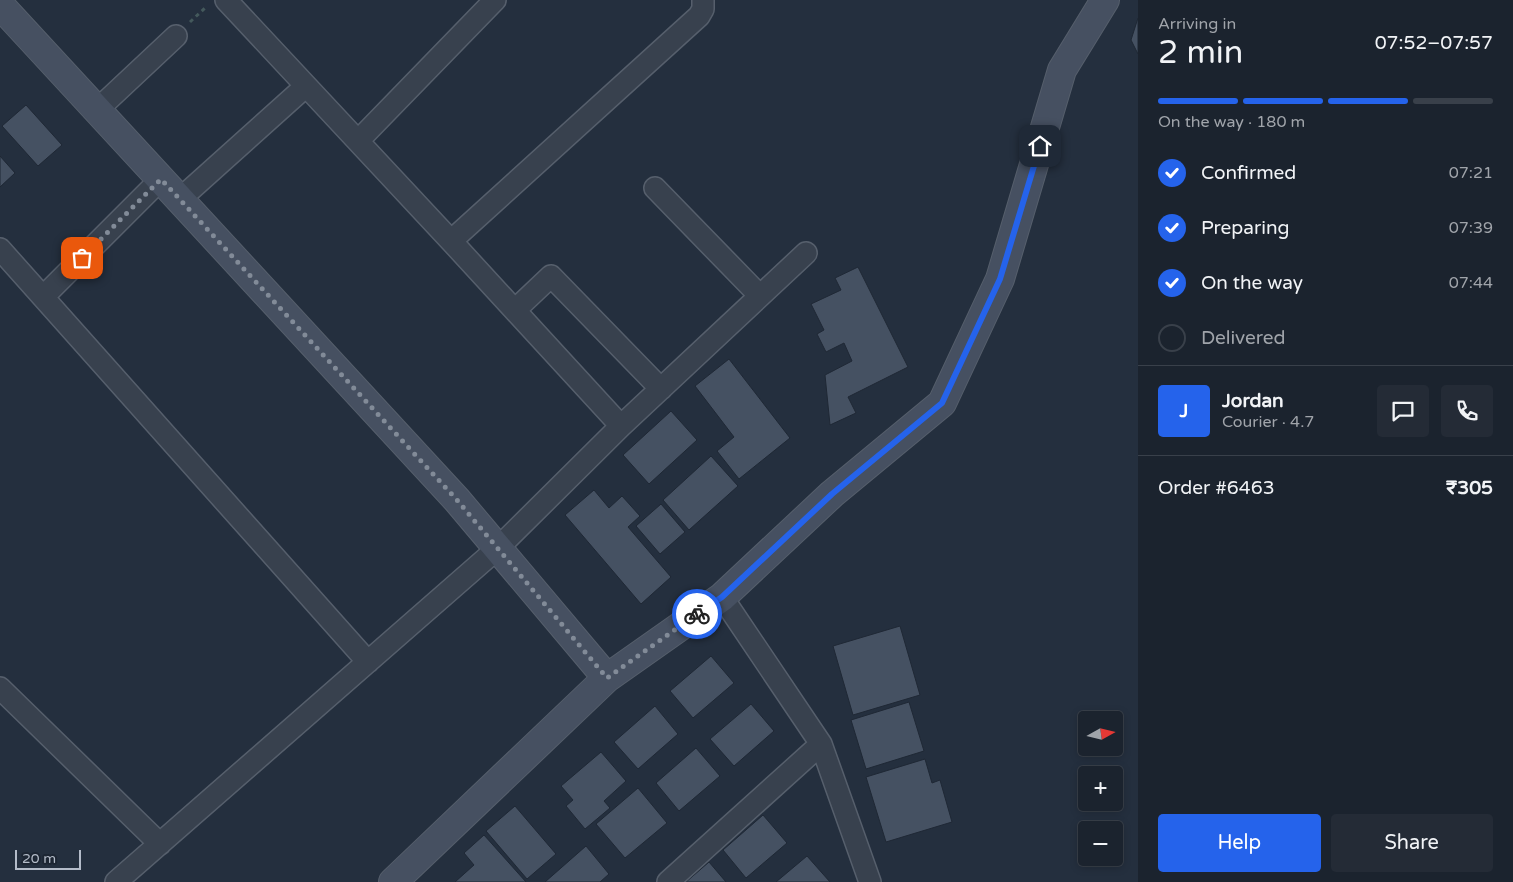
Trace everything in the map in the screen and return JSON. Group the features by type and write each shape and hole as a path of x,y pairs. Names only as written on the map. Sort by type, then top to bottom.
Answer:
{"street":[{"path":"358,141 495,0"},
{"path":"451,241 699,16 703,9 703,0"},
{"path":"392,882 607,678 722,597 832,494 942,403 1000,279 1062,70 1105,0"},
{"path":"216,3 306,86 516,310 621,426"},
{"path":"0,5 457,500 607,678"},
{"path":"97,110 176,36"},
{"path":"179,200 306,86"},
{"path":"43,297 161,179"},
{"path":"654,188 760,296"},
{"path":"0,249 368,662"},
{"path":"116,882 498,548 621,426 806,253"},
{"path":"516,310 551,276 661,389"},
{"path":"722,597 821,744 870,882"},
{"path":"0,688 160,844"},
{"path":"668,882 821,744"}],"path":[{"path":"176,36 216,3"}],"building":[{"path":"1138,18 1138,54 1131,40"},
{"path":"26,105 62,145 38,166 2,126"},
{"path":"0,156 15,173 0,187"},
{"path":"858,267 908,367 848,397 856,413 830,425 825,375 852,361 844,343 826,352 817,334 824,330 811,304 841,290 835,278"},
{"path":"729,359 790,438 739,479 717,451 734,437 695,386"},
{"path":"671,411 697,440 649,484 623,455"},
{"path":"711,456 738,486 689,530 663,500"},
{"path":"594,490 609,508 622,496 640,516 628,527 671,577 641,604 565,515"},
{"path":"661,504 685,532 660,554 636,526"},
{"path":"900,626 920,695 853,715 833,646"},
{"path":"711,656 734,683 693,718 670,691"},
{"path":"909,702 924,751 866,769 851,720"},
{"path":"751,704 774,731 734,766 710,739"},
{"path":"655,706 678,734 638,769 614,742"},
{"path":"696,748 720,776 679,811 656,783"},
{"path":"601,752 626,781 604,801 610,808 585,829 566,806 573,800 561,786"},
{"path":"925,759 932,783 940,780 952,822 886,842 866,777"},
{"path":"638,788 667,823 625,858 596,824"},
{"path":"515,806 556,854 527,879 486,831"},
{"path":"763,815 787,843 746,878 723,850"},
{"path":"484,835 526,882 455,882 474,865 464,853"},
{"path":"586,846 609,874 600,882 545,882"},
{"path":"807,856 830,882 776,882"},
{"path":"709,862 726,882 686,882"}],"way so far":[{"path":"82,258 161,179 457,500 607,678 697,614"}],"route":[{"path":"697,614 722,597 832,494 942,403 1000,279 1040,146"}]}
